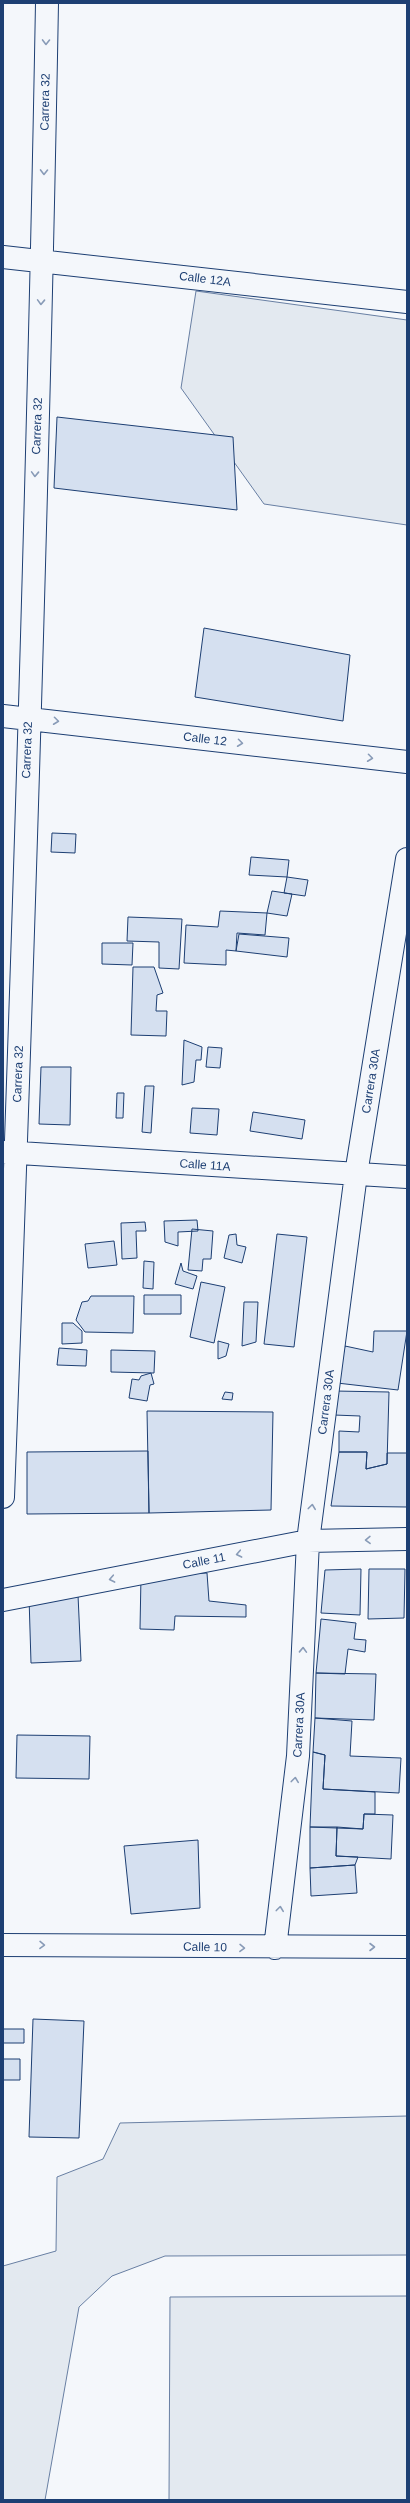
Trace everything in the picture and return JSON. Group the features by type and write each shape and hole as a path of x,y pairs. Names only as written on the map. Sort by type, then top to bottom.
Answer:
{"street":[{"name":"Carrera 32","path":"3,1497 10,1153 28,718 42,260 47,3"},
{"name":"Calle 12A","path":"3,257 42,260 407,302"},
{"name":"Calle 12","path":"3,716 407,762"},
{"name":"Carrera 30A","path":"275,1948 298,1756 308,1541 356,1174 407,859"},
{"name":"Calle 11A","path":"10,1153 407,1177"},
{"name":"Calle 11","path":"3,1600 308,1541 407,1539"},
{"name":"Calle 10","path":"3,1945 275,1948 407,1947"}],"shaded area":[{"path":"196,291 407,320 407,525 264,504 181,388"},
{"path":"407,2116 407,2255 165,2256 112,2276 79,2307 45,2500 3,2500 3,2266 56,2251 57,2177 103,2159 120,2123"},
{"path":"407,2296 407,2500 169,2500 170,2297"}],"building":[{"path":"57,417 233,437 237,510 54,488"},
{"path":"204,628 350,655 343,721 195,697"},
{"path":"52,833 76,834 75,853 51,852"},
{"path":"251,857 289,860 287,877 249,875"},
{"path":"287,877 308,880 305,896 284,893"},
{"path":"272,891 292,894 287,916 267,913"},
{"path":"220,911 267,913 265,935 237,933 236,951 226,950 226,965 184,963 186,925 218,927"},
{"path":"128,917 182,919 179,969 159,968 159,942 127,941"},
{"path":"239,934 289,938 287,957 236,951"},
{"path":"102,943 133,943 132,965 102,964"},
{"path":"133,967 154,967 163,993 157,995 156,1011 167,1011 166,1036 131,1035"},
{"path":"184,1040 202,1047 201,1060 196,1060 194,1082 182,1085"},
{"path":"208,1047 222,1048 220,1068 206,1067"},
{"path":"41,1067 71,1067 70,1125 39,1124"},
{"path":"145,1086 154,1086 151,1133 142,1132"},
{"path":"117,1093 124,1093 123,1118 116,1118"},
{"path":"192,1108 219,1109 217,1135 190,1133"},
{"path":"253,1112 305,1120 302,1139 250,1131"},
{"path":"197,1220 198,1231 178,1232 178,1246 165,1242 164,1221"},
{"path":"145,1222 146,1231 136,1231 137,1258 122,1259 121,1223"},
{"path":"192,1229 213,1231 211,1259 203,1259 202,1271 188,1270"},
{"path":"236,1234 237,1245 246,1247 242,1263 224,1258 229,1235"},
{"path":"277,1234 307,1237 294,1347 264,1344"},
{"path":"114,1241 117,1265 88,1268 85,1244"},
{"path":"144,1261 154,1262 153,1289 143,1288"},
{"path":"181,1263 183,1271 197,1276 193,1289 175,1284"},
{"path":"201,1282 225,1287 214,1343 190,1337"},
{"path":"144,1295 181,1295 181,1314 144,1314"},
{"path":"91,1296 134,1296 133,1333 85,1332 76,1320 82,1302 88,1301"},
{"path":"244,1302 258,1302 256,1342 242,1346"},
{"path":"62,1323 73,1323 82,1331 82,1343 62,1344"},
{"path":"374,1331 407,1331 398,1390 337,1383 345,1346 373,1352"},
{"path":"218,1341 229,1344 226,1356 218,1359"},
{"path":"59,1348 87,1350 86,1366 57,1365"},
{"path":"111,1350 155,1351 154,1373 111,1372"},
{"path":"151,1373 154,1384 150,1385 147,1401 129,1398 132,1379 139,1380 141,1376"},
{"path":"335,1391 389,1392 387,1464 366,1469 367,1452 339,1452 339,1431 359,1432 360,1416 334,1415"},
{"path":"225,1392 233,1393 232,1400 222,1399"},
{"path":"147,1411 273,1412 271,1510 149,1513"},
{"path":"148,1451 149,1513 27,1514 27,1452"},
{"path":"339,1452 367,1452 366,1469 387,1464 387,1453 407,1453 407,1507 331,1506"},
{"path":"361,1569 360,1615 321,1613 325,1570"},
{"path":"369,1569 405,1569 404,1618 368,1619"},
{"path":"207,1573 209,1601 246,1605 246,1617 175,1616 174,1630 140,1629 141,1576"},
{"path":"78,1595 81,1661 31,1663 29,1597"},
{"path":"321,1619 356,1623 354,1639 366,1640 365,1652 348,1649 345,1674 316,1673"},
{"path":"316,1673 376,1674 374,1720 315,1718"},
{"path":"315,1718 352,1721 350,1756 401,1758 399,1793 323,1789 325,1755 313,1752"},
{"path":"17,1735 90,1736 89,1779 16,1778"},
{"path":"313,1752 325,1755 323,1789 375,1792 375,1814 364,1814 363,1829 310,1827"},
{"path":"364,1814 393,1815 391,1859 336,1856 337,1827 363,1829"},
{"path":"310,1827 337,1827 336,1856 358,1857 355,1865 310,1868"},
{"path":"198,1840 200,1908 131,1914 124,1846"},
{"path":"355,1865 357,1893 311,1896 310,1868"},
{"path":"33,2019 84,2021 79,2138 29,2137"},
{"path":"3,2029 24,2029 24,2043 3,2043"},
{"path":"3,2059 20,2059 20,2080 3,2080"}]}
